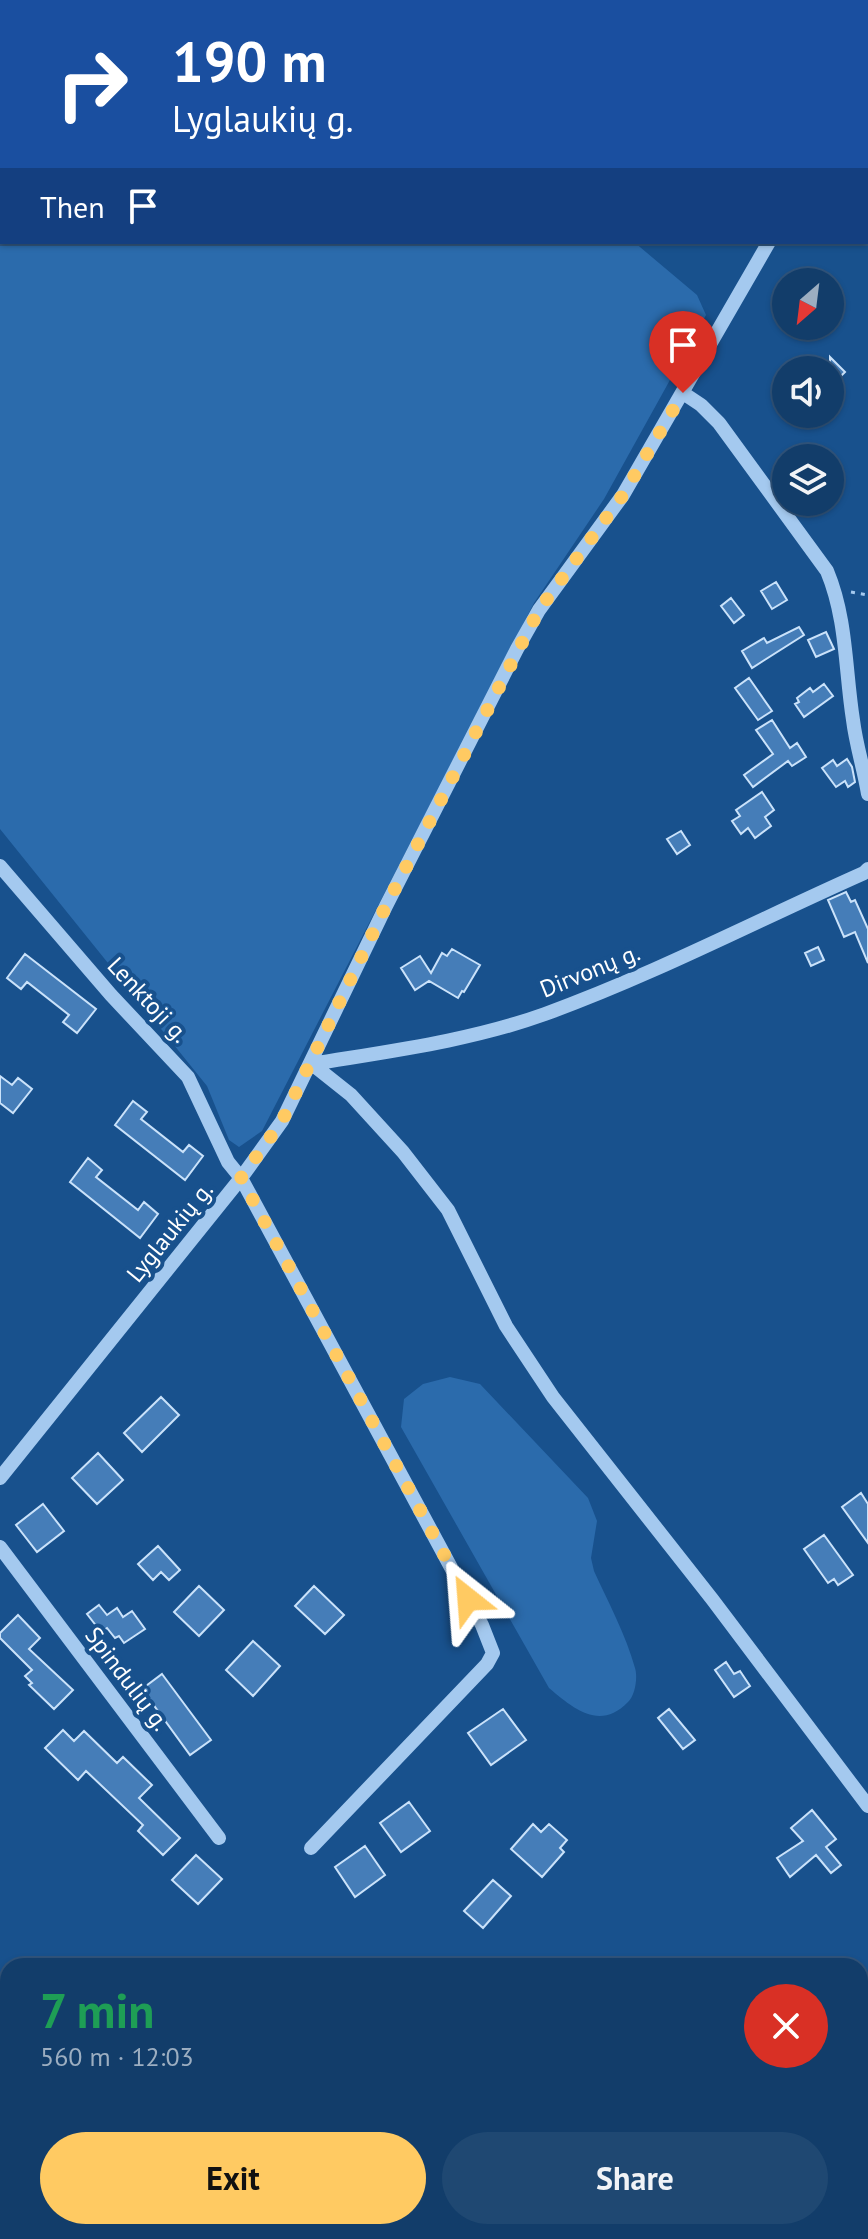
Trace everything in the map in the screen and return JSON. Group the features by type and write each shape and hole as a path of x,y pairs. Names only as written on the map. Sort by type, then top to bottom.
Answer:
{"street":[{"name":"Lyglaukių g.","path":"0,1478 241,1178 282,1121 386,906 517,649 539,610 623,495 768,244"},
{"path":"683,393 719,423 819,560 835,592 848,662 853,721 868,794"},
{"name":"Lenktoji g.","path":"0,866 111,995 188,1077 228,1162 241,1178 475,1611 493,1653 487,1664 311,1848"},
{"name":"Dirvonų g.","path":"312,1064 482,1034 545,1014 698,951 868,869"},
{"path":"312,1064 351,1095 403,1152 448,1210 506,1326 553,1397 703,1587 868,1806"},
{"name":"Spindulių g.","path":"0,1547 219,1838"}],"shaded area":[{"path":"0,244 636,244 697,295 706,315 604,499 534,603 262,1131 239,1147 229,1140 207,1086 0,829"},
{"path":"450,1377 480,1384 588,1498 597,1521 591,1558 594,1571 622,1631 636,1672 632,1695 618,1711 597,1716 587,1714 549,1688 401,1427 404,1399 423,1384"}],"building":[{"path":"776,582 787,600 772,609 761,591"},
{"path":"731,598 744,615 734,623 721,606"},
{"path":"799,627 804,635 752,668 742,651 764,638 767,643"},
{"path":"826,632 834,649 816,657 808,640"},
{"path":"749,678 772,711 758,720 735,688"},
{"path":"824,684 833,696 804,717 795,704 799,702 797,698 810,688 813,692"},
{"path":"772,720 790,748 797,743 806,757 792,766 788,761 753,787 744,775 773,754 756,730"},
{"path":"847,759 855,782 848,787 845,781 836,787 822,768 833,760 837,766"},
{"path":"762,792 774,810 765,817 771,826 755,838 748,828 741,834 732,821 740,816 736,810"},
{"path":"681,831 690,845 677,854 667,839"},
{"path":"846,892 851,902 855,900 868,929 868,963 855,932 844,937 828,900"},
{"path":"818,947 824,960 811,966 805,953"},
{"path":"452,949 480,965 464,992 458,998 429,981 415,990 401,968 420,956 431,973 442,953 447,956"},
{"path":"25,954 96,1009 77,1033 63,1022 69,1015 27,982 21,989 7,978"},
{"path":"0,1076 12,1085 18,1078 32,1089 13,1113 0,1103"},
{"path":"133,1101 147,1112 141,1119 183,1152 189,1145 203,1156 185,1180 115,1125"},
{"path":"88,1158 102,1170 96,1177 138,1210 144,1202 158,1214 140,1238 70,1182"},
{"path":"161,1397 179,1415 142,1452 124,1433"},
{"path":"98,1453 123,1480 97,1504 72,1478"},
{"path":"861,1493 868,1504 868,1543 842,1507"},
{"path":"43,1504 64,1531 37,1552 16,1525"},
{"path":"824,1535 853,1575 838,1585 834,1579 828,1583 804,1549"},
{"path":"158,1546 180,1570 169,1580 161,1572 153,1580 138,1564"},
{"path":"199,1586 224,1610 199,1636 174,1612"},
{"path":"314,1586 344,1615 325,1634 295,1606"},
{"path":"99,1605 107,1615 117,1608 123,1617 132,1611 145,1629 124,1643 107,1628 101,1632 87,1614"},
{"path":"18,1615 40,1638 29,1649 73,1690 54,1709 29,1685 32,1683 25,1676 32,1670 0,1638 0,1633"},
{"path":"253,1641 280,1666 253,1696 226,1670"},
{"path":"726,1662 734,1674 740,1671 750,1686 734,1697 715,1670"},
{"path":"162,1674 211,1740 190,1755 142,1689"},
{"path":"503,1709 526,1740 491,1765 468,1733"},
{"path":"669,1709 695,1740 683,1749 658,1718"},
{"path":"63,1730 74,1741 84,1731 117,1763 123,1757 152,1785 139,1798 180,1838 163,1855 138,1831 143,1825 86,1771 78,1780 45,1748"},
{"path":"409,1802 430,1831 401,1852 380,1823"},
{"path":"812,1810 836,1839 826,1847 841,1865 831,1873 816,1855 790,1877 777,1858 803,1841 791,1828"},
{"path":"533,1824 541,1832 549,1824 567,1840 560,1848 564,1852 542,1877 511,1849"},
{"path":"365,1846 385,1875 355,1897 335,1867"},
{"path":"196,1855 222,1879 198,1904 172,1880"},
{"path":"493,1880 511,1896 483,1928 464,1911"}],"route":[{"path":"468,1599 241,1178 282,1121 312,1064 386,906 517,649 539,610 623,495 683,393"}]}
